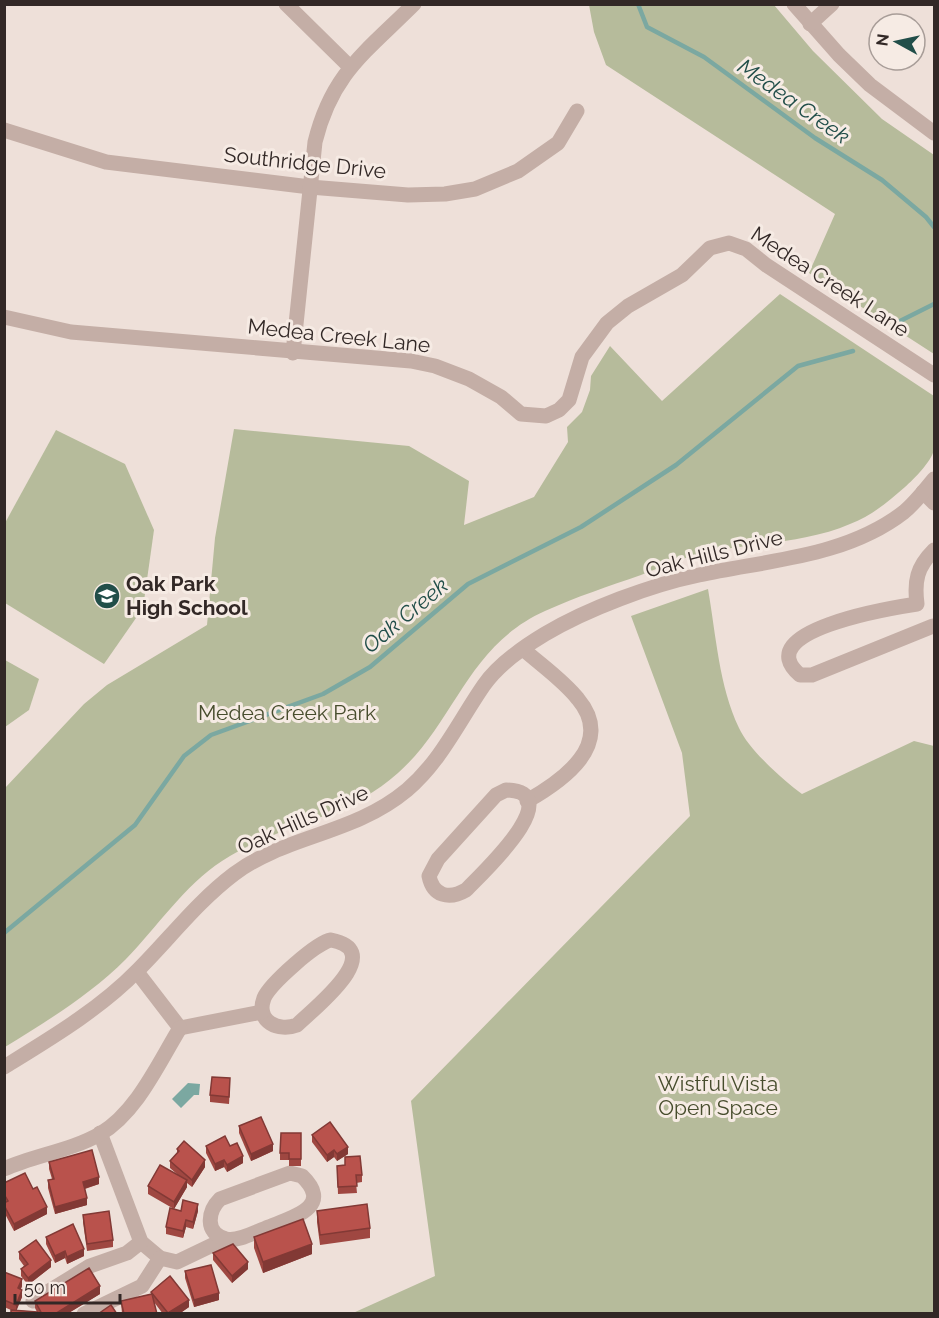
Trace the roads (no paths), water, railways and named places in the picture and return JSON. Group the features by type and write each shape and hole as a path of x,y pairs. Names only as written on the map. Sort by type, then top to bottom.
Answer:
{"street":[{"path":"286,4 350,67"},
{"path":"293,353 315,142 321,116 335,87 350,67 414,4"},
{"path":"794,4 810,24 870,85 934,133"},
{"path":"810,24 832,4"},
{"name":"Southridge Drive","path":"4,130 106,162 310,187 408,195 445,194 475,189 518,171 558,144 577,111"},
{"name":"Medea Creek Lane","path":"4,317 71,332 293,353 411,361 435,366 469,379 501,398 521,414 546,416 559,410 569,400 582,357 607,322 628,306 682,275 710,248 729,243 746,249 791,282 934,375"},
{"name":"Oak Hills Drive","path":"4,1067 69,1027 137,972 202,901 237,872 273,852 363,819 407,790 442,752 486,682 523,649 579,616 669,583 842,545 871,533 905,512 934,479"},
{"path":"923,492 934,503"},
{"path":"917,604 865,612 797,639 789,649 787,658 790,667 800,675 812,675 934,627 917,604 915,585 919,569 934,550"},
{"path":"523,649 578,698 586,710 590,728 588,748 578,764 554,786 527,801"},
{"path":"513,790 520,793 527,801 529,814 520,831 466,890 450,896 435,890 429,876 438,859 496,795 513,790"},
{"path":"331,940 348,948 353,962 348,974 297,1024 286,1029 277,1028 268,1022 262,1012 266,994 316,945 331,940"},
{"path":"137,972 180,1028"},
{"path":"4,1169 100,1133 118,1119 132,1104 180,1028 262,1012"},
{"path":"100,1133 141,1242 160,1258 177,1262 225,1239 237,1239 303,1213 312,1202 310,1184 302,1176 290,1173 220,1199 211,1207 209,1221 213,1231 225,1239"},
{"path":"33,1301 90,1266 127,1253 141,1242"},
{"path":"84,1314 142,1286 160,1258"}],"water":[{"path":"188,1083 200,1084 199,1095 194,1095 181,1108 172,1099"}],"waterway":[{"name":"Medea Creek","path":"638,4 647,27 704,57 815,138 882,180 926,217 934,227"},
{"name":"Oak Creek","path":"898,322 934,304"},
{"name":"Oak Creek","path":"4,933 135,825 184,756 211,735 323,694 370,667 468,584 581,527 676,465 798,366 853,351"}],"place":[{"name":"Oak Park High School","path":"107,596"}],"park label":[{"name":"Medea Creek Park","path":"287,713"},
{"name":"Wistful Vista Open Space","path":"718,1096"}]}
